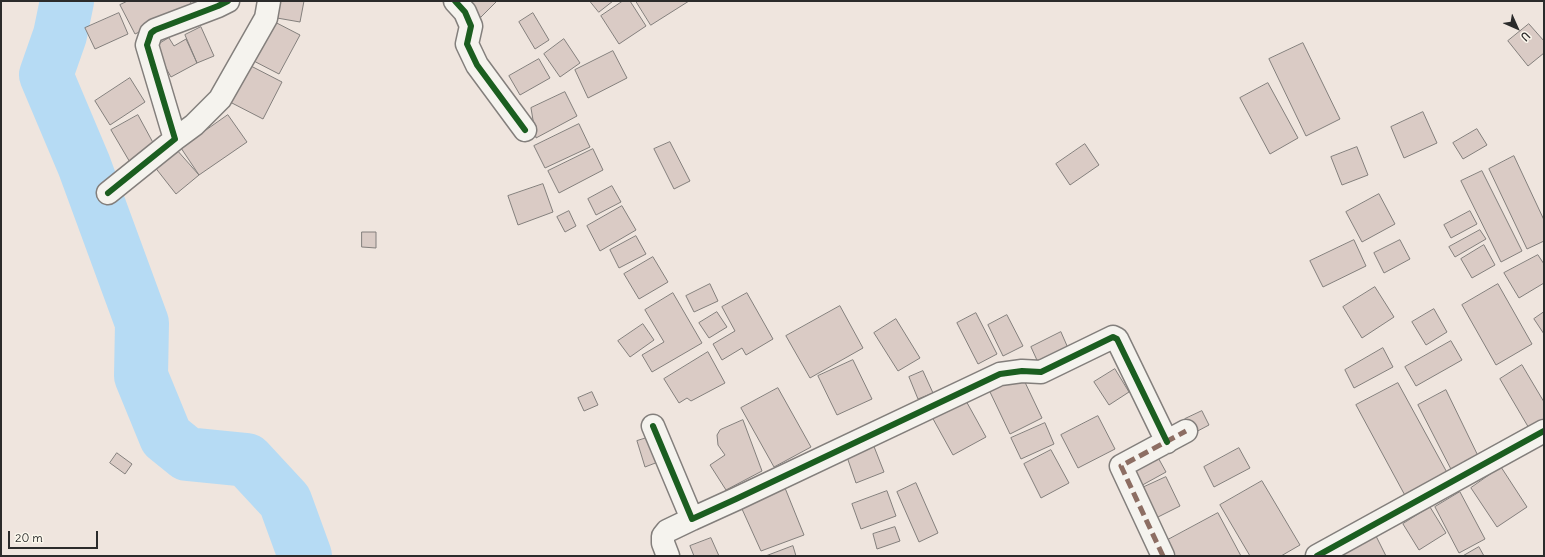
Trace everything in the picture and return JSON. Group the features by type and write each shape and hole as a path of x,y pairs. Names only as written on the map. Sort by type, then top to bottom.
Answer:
{"street":[{"path":"175,139 147,45 148,41 155,30 228,1"},
{"path":"108,194 194,125 220,99 266,18 269,1"},
{"path":"455,1 465,12 472,26 467,44 477,65 525,130"},
{"path":"668,556 663,543 663,536 667,531 1000,374 1041,372 1113,337 1117,339 1167,442"},
{"path":"653,426 692,519"},
{"path":"1317,556 1544,430"},
{"path":"1163,556 1121,466 1186,431"}],"building":[{"path":"128,1 190,1 193,7 135,34 120,5"},
{"path":"280,1 304,1 300,22 277,18"},
{"path":"466,1 497,1 481,17"},
{"path":"590,1 613,1 599,12"},
{"path":"623,1 630,1 646,26 619,44 601,16"},
{"path":"636,1 689,1 651,25"},
{"path":"119,13 128,34 95,49 85,28"},
{"path":"533,13 549,40 535,49 519,22"},
{"path":"269,19 300,35 279,74 248,58"},
{"path":"1529,24 1544,41 1544,53 1528,66 1508,41"},
{"path":"201,27 214,56 197,63 185,35"},
{"path":"169,38 174,46 186,39 197,63 171,77 154,47"},
{"path":"564,39 580,63 560,77 544,54"},
{"path":"1303,43 1340,119 1306,136 1269,59"},
{"path":"613,51 627,78 588,98 575,70"},
{"path":"539,59 550,78 520,95 509,76"},
{"path":"249,65 282,82 263,119 230,102"},
{"path":"130,78 145,102 110,125 95,101"},
{"path":"1268,83 1298,138 1270,154 1240,98"},
{"path":"565,92 577,116 536,138 531,108"},
{"path":"1423,112 1437,143 1404,158 1391,127"},
{"path":"138,115 157,150 131,164 111,130"},
{"path":"228,115 247,142 199,175 181,148"},
{"path":"579,124 590,147 545,168 534,146"},
{"path":"1477,129 1487,145 1463,159 1453,143"},
{"path":"670,142 690,181 674,189 654,149"},
{"path":"1085,144 1099,165 1070,185 1056,164"},
{"path":"1357,147 1368,175 1342,185 1331,157"},
{"path":"176,149 199,175 176,194 154,166"},
{"path":"593,149 603,170 559,193 548,171"},
{"path":"1514,156 1544,220 1544,241 1527,249 1489,169"},
{"path":"1482,171 1522,251 1501,262 1461,181"},
{"path":"543,184 553,212 518,225 508,196"},
{"path":"612,186 621,202 596,215 588,199"},
{"path":"1379,194 1395,224 1362,242 1346,212"},
{"path":"622,206 636,230 600,251 587,226"},
{"path":"569,211 576,226 565,232 557,217"},
{"path":"1470,211 1477,224 1451,238 1444,225"},
{"path":"1480,230 1486,239 1455,257 1449,247"},
{"path":"362,232 376,232 376,248 362,247"},
{"path":"636,236 646,254 619,268 610,250"},
{"path":"1354,240 1366,266 1323,287 1310,261"},
{"path":"1400,240 1410,259 1384,273 1374,253"},
{"path":"1484,245 1495,265 1472,278 1461,259"},
{"path":"1538,255 1544,264 1544,283 1519,298 1504,273"},
{"path":"653,257 668,282 639,299 624,274"},
{"path":"710,284 718,301 694,312 686,296"},
{"path":"1498,284 1532,344 1496,365 1462,305"},
{"path":"1375,287 1394,317 1362,338 1343,307"},
{"path":"673,293 702,343 652,372 642,355 664,342 645,310"},
{"path":"747,293 773,339 746,355 742,348 722,360 713,344 735,331 722,307"},
{"path":"840,306 863,348 810,378 786,336"},
{"path":"1434,309 1447,332 1426,345 1412,322"},
{"path":"717,312 727,327 709,338 699,323"},
{"path":"1544,312 1544,334 1534,319"},
{"path":"976,313 997,354 978,364 957,323"},
{"path":"1007,315 1023,346 1003,356 988,325"},
{"path":"896,319 920,358 898,371 874,333"},
{"path":"643,324 654,340 630,357 618,341"},
{"path":"1061,332 1071,355 1041,369 1031,347"},
{"path":"1451,341 1462,360 1416,386 1405,367"},
{"path":"1383,348 1393,367 1354,388 1345,370"},
{"path":"708,352 725,383 691,401 687,398 679,403 664,379"},
{"path":"853,360 872,399 837,415 818,376"},
{"path":"1522,365 1544,402 1544,428 1533,435 1500,379"},
{"path":"1115,369 1129,392 1109,405 1094,382"},
{"path":"923,371 933,393 918,399 909,377"},
{"path":"1022,376 1042,418 1010,434 990,392"},
{"path":"1398,383 1450,478 1408,501 1356,405"},
{"path":"778,388 811,447 774,467 741,408"},
{"path":"1446,390 1481,462 1455,477 1418,405"},
{"path":"592,392 598,405 584,411 578,398"},
{"path":"965,399 986,437 953,455 932,417"},
{"path":"1202,411 1209,425 1192,434 1185,419"},
{"path":"1098,416 1115,449 1078,468 1061,435"},
{"path":"743,420 762,471 726,490 710,465 725,455 718,445 717,435 720,430"},
{"path":"1045,423 1054,444 1021,459 1011,438"},
{"path":"650,437 658,462 645,467 637,441"},
{"path":"873,444 884,472 856,483 846,454"},
{"path":"1239,448 1250,468 1214,487 1204,467"},
{"path":"1051,450 1069,483 1041,498 1024,464"},
{"path":"1155,452 1166,472 1137,488 1126,467"},
{"path":"117,453 132,464 125,474 110,463"},
{"path":"1501,467 1527,507 1497,527 1471,488"},
{"path":"1166,477 1180,506 1156,518 1142,488"},
{"path":"1262,481 1300,545 1281,556 1250,556 1220,505"},
{"path":"916,483 938,533 919,542 897,492"},
{"path":"785,488 804,535 761,551 742,509"},
{"path":"887,491 896,516 861,529 852,504"},
{"path":"1460,492 1485,539 1459,553 1435,507"},
{"path":"1430,507 1446,533 1419,550 1403,524"},
{"path":"1218,513 1241,556 1172,556 1164,542"},
{"path":"895,527 900,541 877,549 873,534"},
{"path":"1374,532 1386,556 1328,556"},
{"path":"711,538 719,556 694,556 690,546"},
{"path":"793,546 796,556 766,556"},
{"path":"1479,547 1484,556 1463,556"}],"waterway":[{"path":"67,1 60,35 46,75 84,165 142,323 141,376 166,437 187,454 247,460 285,501 305,556"}],"marked path":[{"path":"1163,556 1121,466 1186,431"}],"cycle path":[{"path":"108,193 175,139 147,45 151,33 155,30 228,1"},
{"path":"455,1 465,12 471,26 467,44 477,65 525,130"},
{"path":"653,426 692,519 1000,374 1022,371 1041,372 1113,337 1117,339 1167,442"},
{"path":"1317,556 1544,431"}]}
